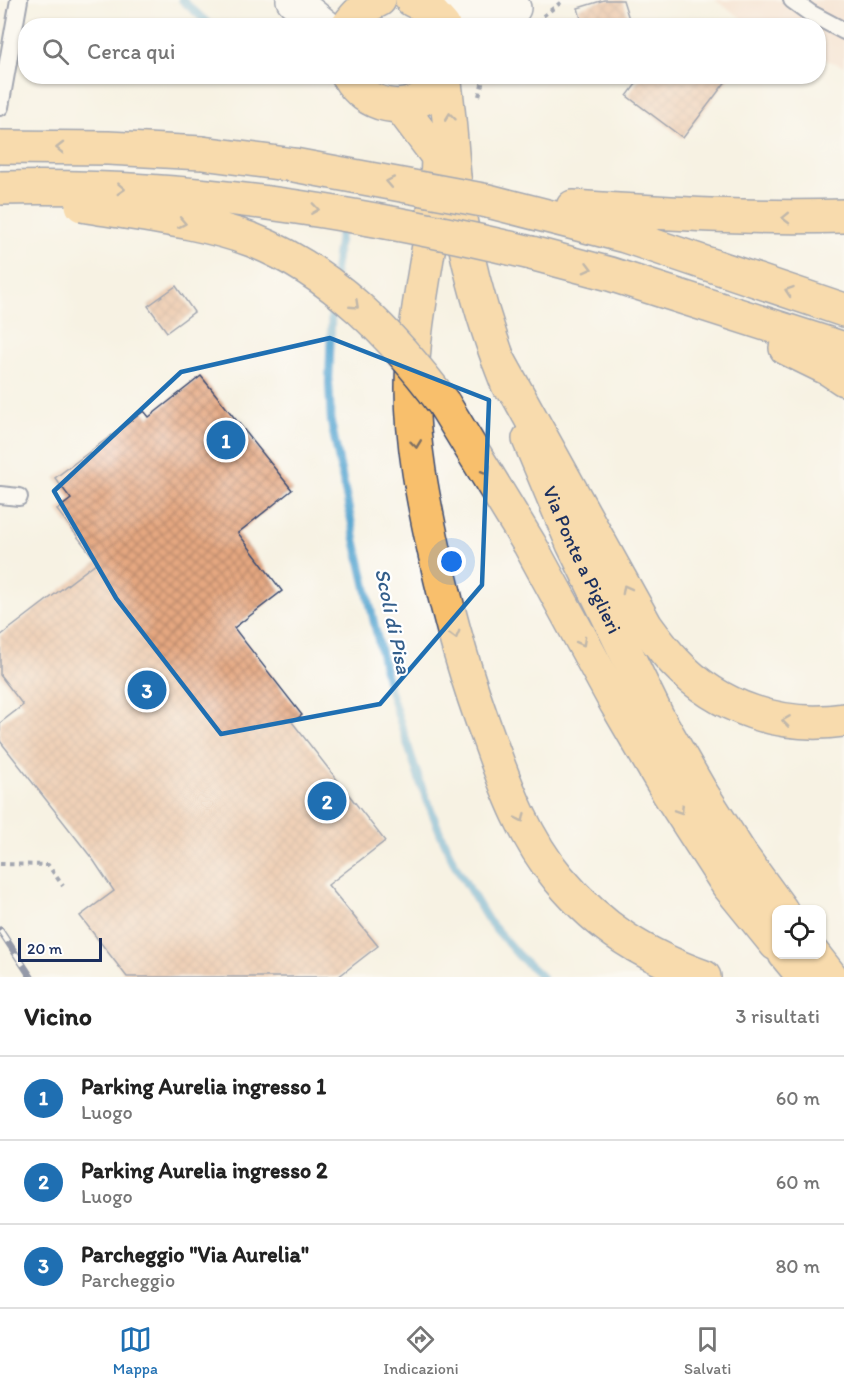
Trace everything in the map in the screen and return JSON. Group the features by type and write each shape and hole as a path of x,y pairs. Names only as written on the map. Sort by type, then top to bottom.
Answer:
{"main road":[{"path":"354,18 367,5 379,0"},
{"path":"353,84 367,98 385,105 400,106 423,98 433,91 438,84"},
{"name":"Via Ponte a Piglieri","path":"444,84 450,118 446,167 468,259 498,359 573,544 657,716 702,794 741,855 777,905"},
{"name":"Via Ponte a Piglieri","path":"400,106 446,167"},
{"path":"0,147 108,148 202,153 294,165 488,201 625,236 844,310"},
{"path":"446,167 438,189 414,339 413,420 433,547 470,689 520,816 531,838 558,877 594,915 620,936 660,960 704,977"},
{"path":"0,189 63,186 237,198 330,211 448,233 610,274 673,294 839,361"},
{"path":"0,189 217,230 250,240 276,251 317,275 352,302 393,341 444,404 530,545 616,704 668,792 728,885 772,938"},
{"path":"488,201 693,216 757,218 844,216"},
{"path":"498,359 646,626 674,662 715,695 771,719 819,723 844,720"},
{"path":"789,959 804,977"},
{"path":"817,959 831,977"}],"street":[{"path":"293,0 315,18"},
{"path":"428,9 517,13"}],"lane":[{"path":"0,107 19,0"},
{"path":"792,0 819,18"},
{"path":"826,21 844,31"},
{"path":"0,495 19,497"}],"path":[{"path":"517,13 564,0"},
{"path":"0,864 48,865 63,886"}],"highlighted area":[{"path":"330,338 489,400 482,585 380,704 221,734 116,598 54,491 181,372"}],"shaded area":[{"path":"715,0 844,0 844,66 826,60 826,18 742,18"}],"building":[{"path":"604,0 623,0 629,18 581,18 578,8"},
{"path":"636,84 724,84 683,138 627,96"},
{"path":"176,286 194,312 167,332 148,306"},
{"path":"201,376 292,490 238,533 282,591 234,628 302,715 292,722 385,841 328,885 378,946 338,977 127,977 80,916 114,891 94,861 0,741 0,723 23,705 0,675 0,636 97,562 57,510 71,499 55,478 144,411 149,417"}],"waterway":[{"name":"Scoli di Pisa","path":"182,0 202,18"},
{"name":"Scoli di Pisa","path":"334,279 340,234"},
{"name":"Scoli di Pisa","path":"332,298 329,383 331,422 389,688 421,785 455,865 488,920 518,955 542,977"}],"railway":[{"path":"0,930 31,977"}],"place":[{"name":"Parking Aurelia ingresso 1","path":"226,440"},
{"name":"Parcheggio \"Via Aurelia\"","path":"147,690"},
{"name":"Parking Aurelia ingresso 2","path":"327,801"}]}
